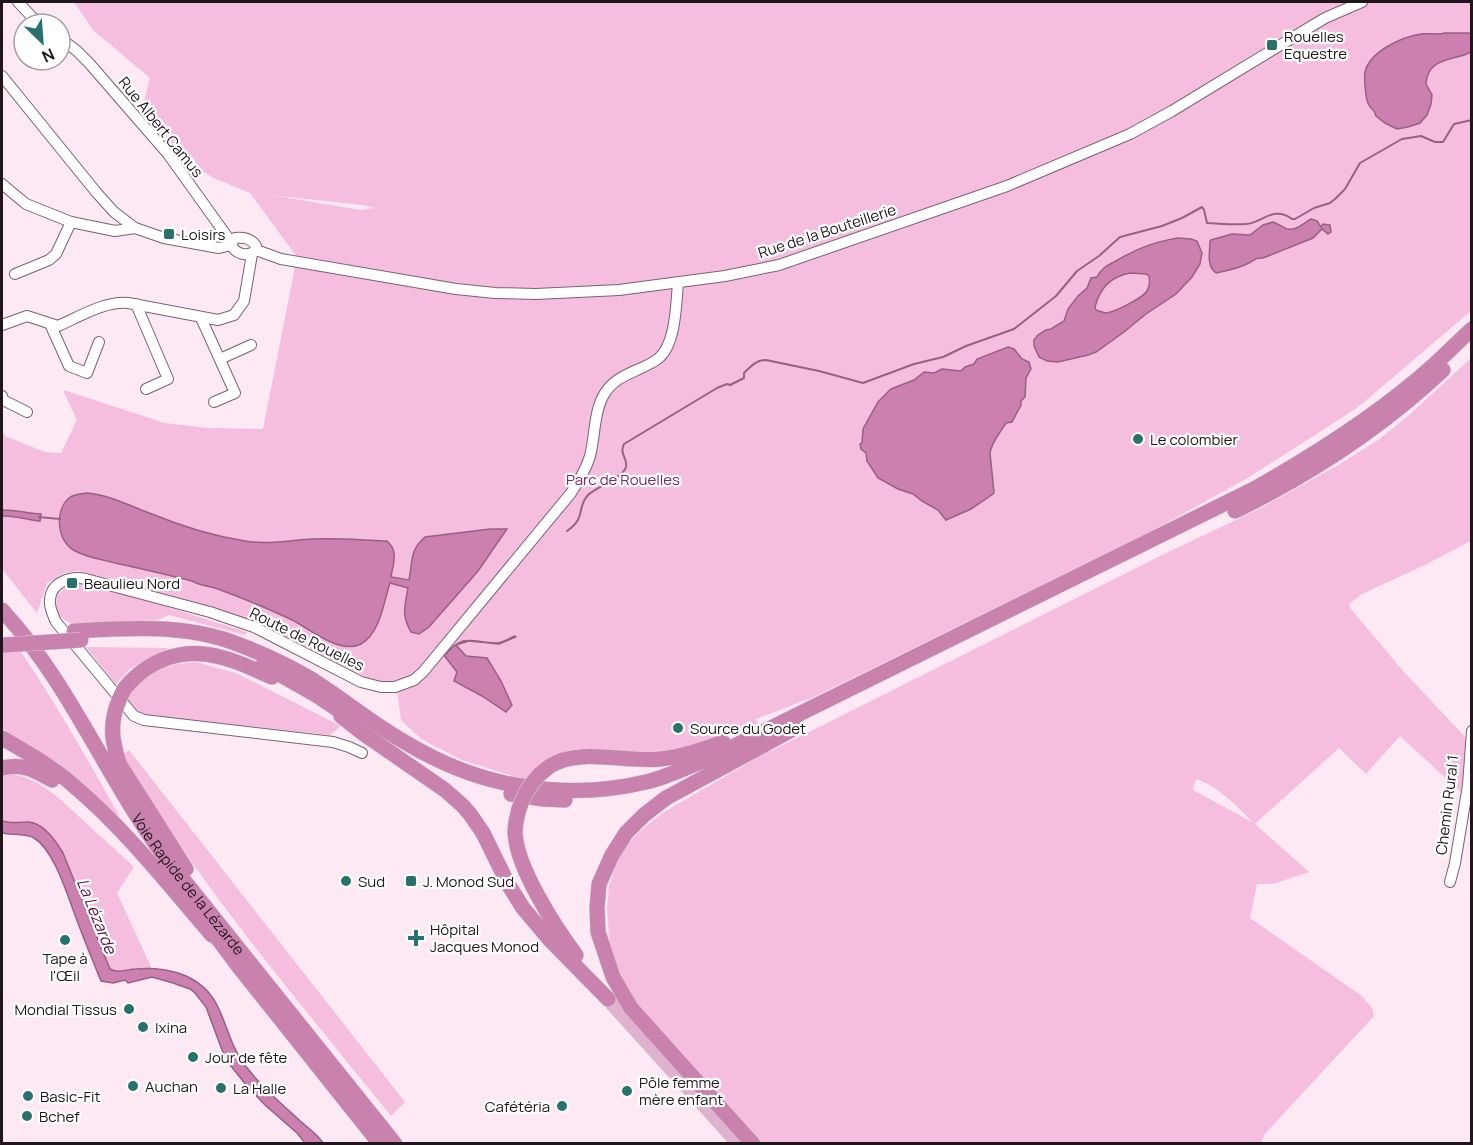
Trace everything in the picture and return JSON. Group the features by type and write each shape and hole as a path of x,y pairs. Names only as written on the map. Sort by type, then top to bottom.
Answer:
{"highway":[{"path":"77,636 169,639 208,646 260,663 312,693 420,762 454,778 494,791 543,799 594,799 623,796 653,789 703,771 796,721 1235,500 1292,468 1377,411 1434,365 1472,329"},
{"path":"2,642 77,636 123,628 168,630 230,641 266,656 310,679 425,754 455,768 497,781 541,788 593,790 621,787 649,781 706,760 796,721 1299,478 1339,453 1387,418 1472,343"},
{"name":"Voie Rapide de la Lézarde","path":"2,610 61,687 127,801 149,834 395,1143"},
{"name":"Voie Rapide de la Lézarde","path":"2,621 51,687 101,773 151,849 239,967 380,1143"},
{"path":"209,911 180,859 120,765 112,731 118,699 133,678 144,668 175,655 197,654 221,657 312,693 364,734 445,790 470,814 483,833 508,884 523,908 550,940 608,999"},
{"path":"608,999 555,926 522,862 515,834 516,821 523,797 529,787 539,775 552,765 564,760 580,757 658,760 680,757 796,721"},
{"path":"753,1143 631,1008 614,976 598,932 599,884 612,855 626,833 644,814 666,798 796,721"},
{"path":"2,738 72,784 98,807 138,849 239,967"},
{"path":"2,768 25,766 60,784 75,794 138,849"},
{"path":"342,1077 379,1112 406,1143"}],"main road":[{"path":"608,999 739,1143"}],"street":[{"name":"Rue de la Bouteillerie","path":"254,252 281,259 456,289 495,293 597,292 678,283 779,265 1007,186 1130,134 1172,111 1324,18 1362,2"},
{"name":"Rue Albert Camus","path":"72,47 168,154 231,244"},
{"path":"2,76 96,192 114,212 135,228 164,238 219,248 231,244 235,238 247,238 256,246 244,301 234,315 218,320 118,302 57,326 27,316 2,325"},
{"path":"4,190 26,204 71,222 115,231 135,228"},
{"path":"15,274 49,260 56,254 71,222"},
{"path":"231,244 239,253 245,255 254,252"},
{"name":"Route de Rouelles","path":"362,753 333,742 144,720 134,716 56,622 50,604 51,593 65,580 86,579 210,612 254,627 361,682 381,687 395,687 414,680 571,493 590,457 600,404 605,393 615,381 624,375 661,357 668,347 678,283"},
{"path":"136,304 168,379 146,389"},
{"path":"201,318 234,393 214,402"},
{"path":"50,324 69,366 87,373 99,342"},
{"path":"220,359 251,345"},
{"path":"2,396 3,400 27,412"},
{"name":"Chemin Rural 1","path":"1450,882 1470,785 1472,731"}],"green space":[{"name":"Parc de Rouelles","path":"74,2 1471,2 1471,311 1357,408 1246,479 1148,533 816,696 756,719 771,751 1158,557 1263,507 1378,440 1408,416 1471,358 1471,541 1362,594 1349,604 1404,672 1468,740 1463,794 1400,736 1366,774 1339,748 1255,824 1309,872 1273,884 1257,884 1250,918 1362,996 1372,1008 1374,1016 1264,1135 1261,1143 762,1143 692,1070 630,995 610,947 607,908 609,886 620,853 639,832 664,812 755,759 740,728 671,753 594,752 525,780 462,760 421,739 401,720 396,683 377,683 259,624 79,571 64,573 47,583 37,613 2,569 2,432 7,437 45,452 61,453 77,420 63,390 165,423 208,428 263,429 297,257 250,193 216,179 200,170 192,156 166,146 142,110 150,78 93,30","holes":["270,195 362,205 375,208 361,210","1196,779 1219,791 1252,822 1193,790"]},
{"path":"91,583 247,632 245,635 169,615 158,620 73,625 59,616 56,606 57,596 65,588"},
{"path":"86,647 169,648 131,668 116,684"},
{"path":"19,649 95,773 119,815 116,818 37,752 2,728 2,651"},
{"path":"196,662 236,673 341,726 330,735 143,715 127,701 138,685 155,672 174,665"},
{"path":"129,750 405,1102 391,1116 285,985 183,850 123,755"},
{"path":"6,774 29,779 50,791 134,867 117,893 152,969 146,977 110,980 60,859 37,834 2,821 2,777"}],"shaded area":[{"path":"1471,33 1471,52 1440,62 1429,72 1426,84 1432,95 1431,104 1427,115 1420,123 1397,129 1385,123 1376,116 1367,100 1365,72 1368,64 1388,46 1405,38 1421,34"},
{"path":"1311,219 1317,221 1321,227 1323,224 1330,225 1331,232 1328,234 1322,229 1313,238 1233,269 1216,273 1211,267 1209,254 1211,240 1232,234 1250,235 1263,225 1273,222 1287,229 1294,229"},
{"path":"1178,238 1197,241 1202,253 1200,264 1192,277 1176,294 1096,352 1058,362 1047,361 1039,357 1034,340 1038,335 1064,321 1068,309 1087,288 1091,278 1097,277 1106,266 1130,253","holes":["1130,273 1146,274 1150,282 1147,291 1140,297 1128,305 1109,312 1096,310 1100,294 1111,281"]},
{"path":"1008,347 1014,349 1022,359 1029,362 1031,369 1026,378 1025,397 1021,405 1012,422 1006,423 991,449 993,494 971,509 946,520 938,510 913,494 878,478 860,444 863,429 878,402 891,389 914,380 924,372 934,373 942,369 961,371 974,364 977,359"},
{"path":"87,493 112,498 197,530 245,541 332,539 387,541 394,553 391,577 409,580 414,552 425,537 507,529 478,571 429,627 419,634 411,632 405,615 408,588 390,583 373,633 361,644 345,646 326,640 296,622 218,589 75,551 64,540 61,533 61,510 69,498"},
{"path":"2,510 41,514 40,521 2,516"},
{"path":"516,637 499,644 489,643 499,643"},
{"path":"469,640 486,643 469,641 456,645 466,656 487,658 512,705 506,712 454,681 457,672 443,654 458,643"},
{"path":"2,821 38,825 57,843 110,969 119,971 143,968 164,970 184,975 201,985 216,1003 234,1047 252,1075 323,1143 305,1143 247,1086 222,1050 206,1007 190,989 152,977 128,983 125,980 113,983 101,981 64,885 48,852 31,836 2,833"}],"waterway":[{"path":"567,531 577,521 582,504 588,495 624,471 626,467 622,451 624,444 717,388 744,378 744,373 756,362 766,360 863,383 914,364 943,357 1014,329 1056,296 1077,271 1099,256 1120,237 1162,226 1202,207 1207,223 1246,224 1273,214 1295,219 1314,208 1330,203 1345,189 1360,163 1402,139 1421,136 1435,142 1443,142 1454,124 1472,120"},
{"path":"39,517 60,519"}],"place":[{"name":"Rouelles Equestre","path":"1272,45"},
{"name":"Loisirs","path":"169,234"},
{"name":"Le colombier","path":"1138,439"},
{"name":"Beaulieu Nord","path":"72,583"},
{"name":"Source du Godet","path":"678,728"},
{"name":"Sud","path":"346,881"},
{"name":"J. Monod Sud","path":"411,881"},
{"name":"Hôpital Jacques Monod","path":"416,938"},
{"name":"Tape à l'Œil","path":"65,940"},
{"name":"Mondial Tissus","path":"129,1009"},
{"name":"Ixina","path":"143,1027"},
{"name":"Jour de fête","path":"193,1057"},
{"name":"Auchan","path":"133,1086"},
{"name":"La Halle","path":"221,1088"},
{"name":"Pôle femme mère enfant","path":"627,1091"},
{"name":"Basic-Fit","path":"28,1096"},
{"name":"Cafétéria","path":"562,1106"},
{"name":"Bchef","path":"27,1116"}],"water label":[{"name":"La Lézarde","path":"97,916"}]}
